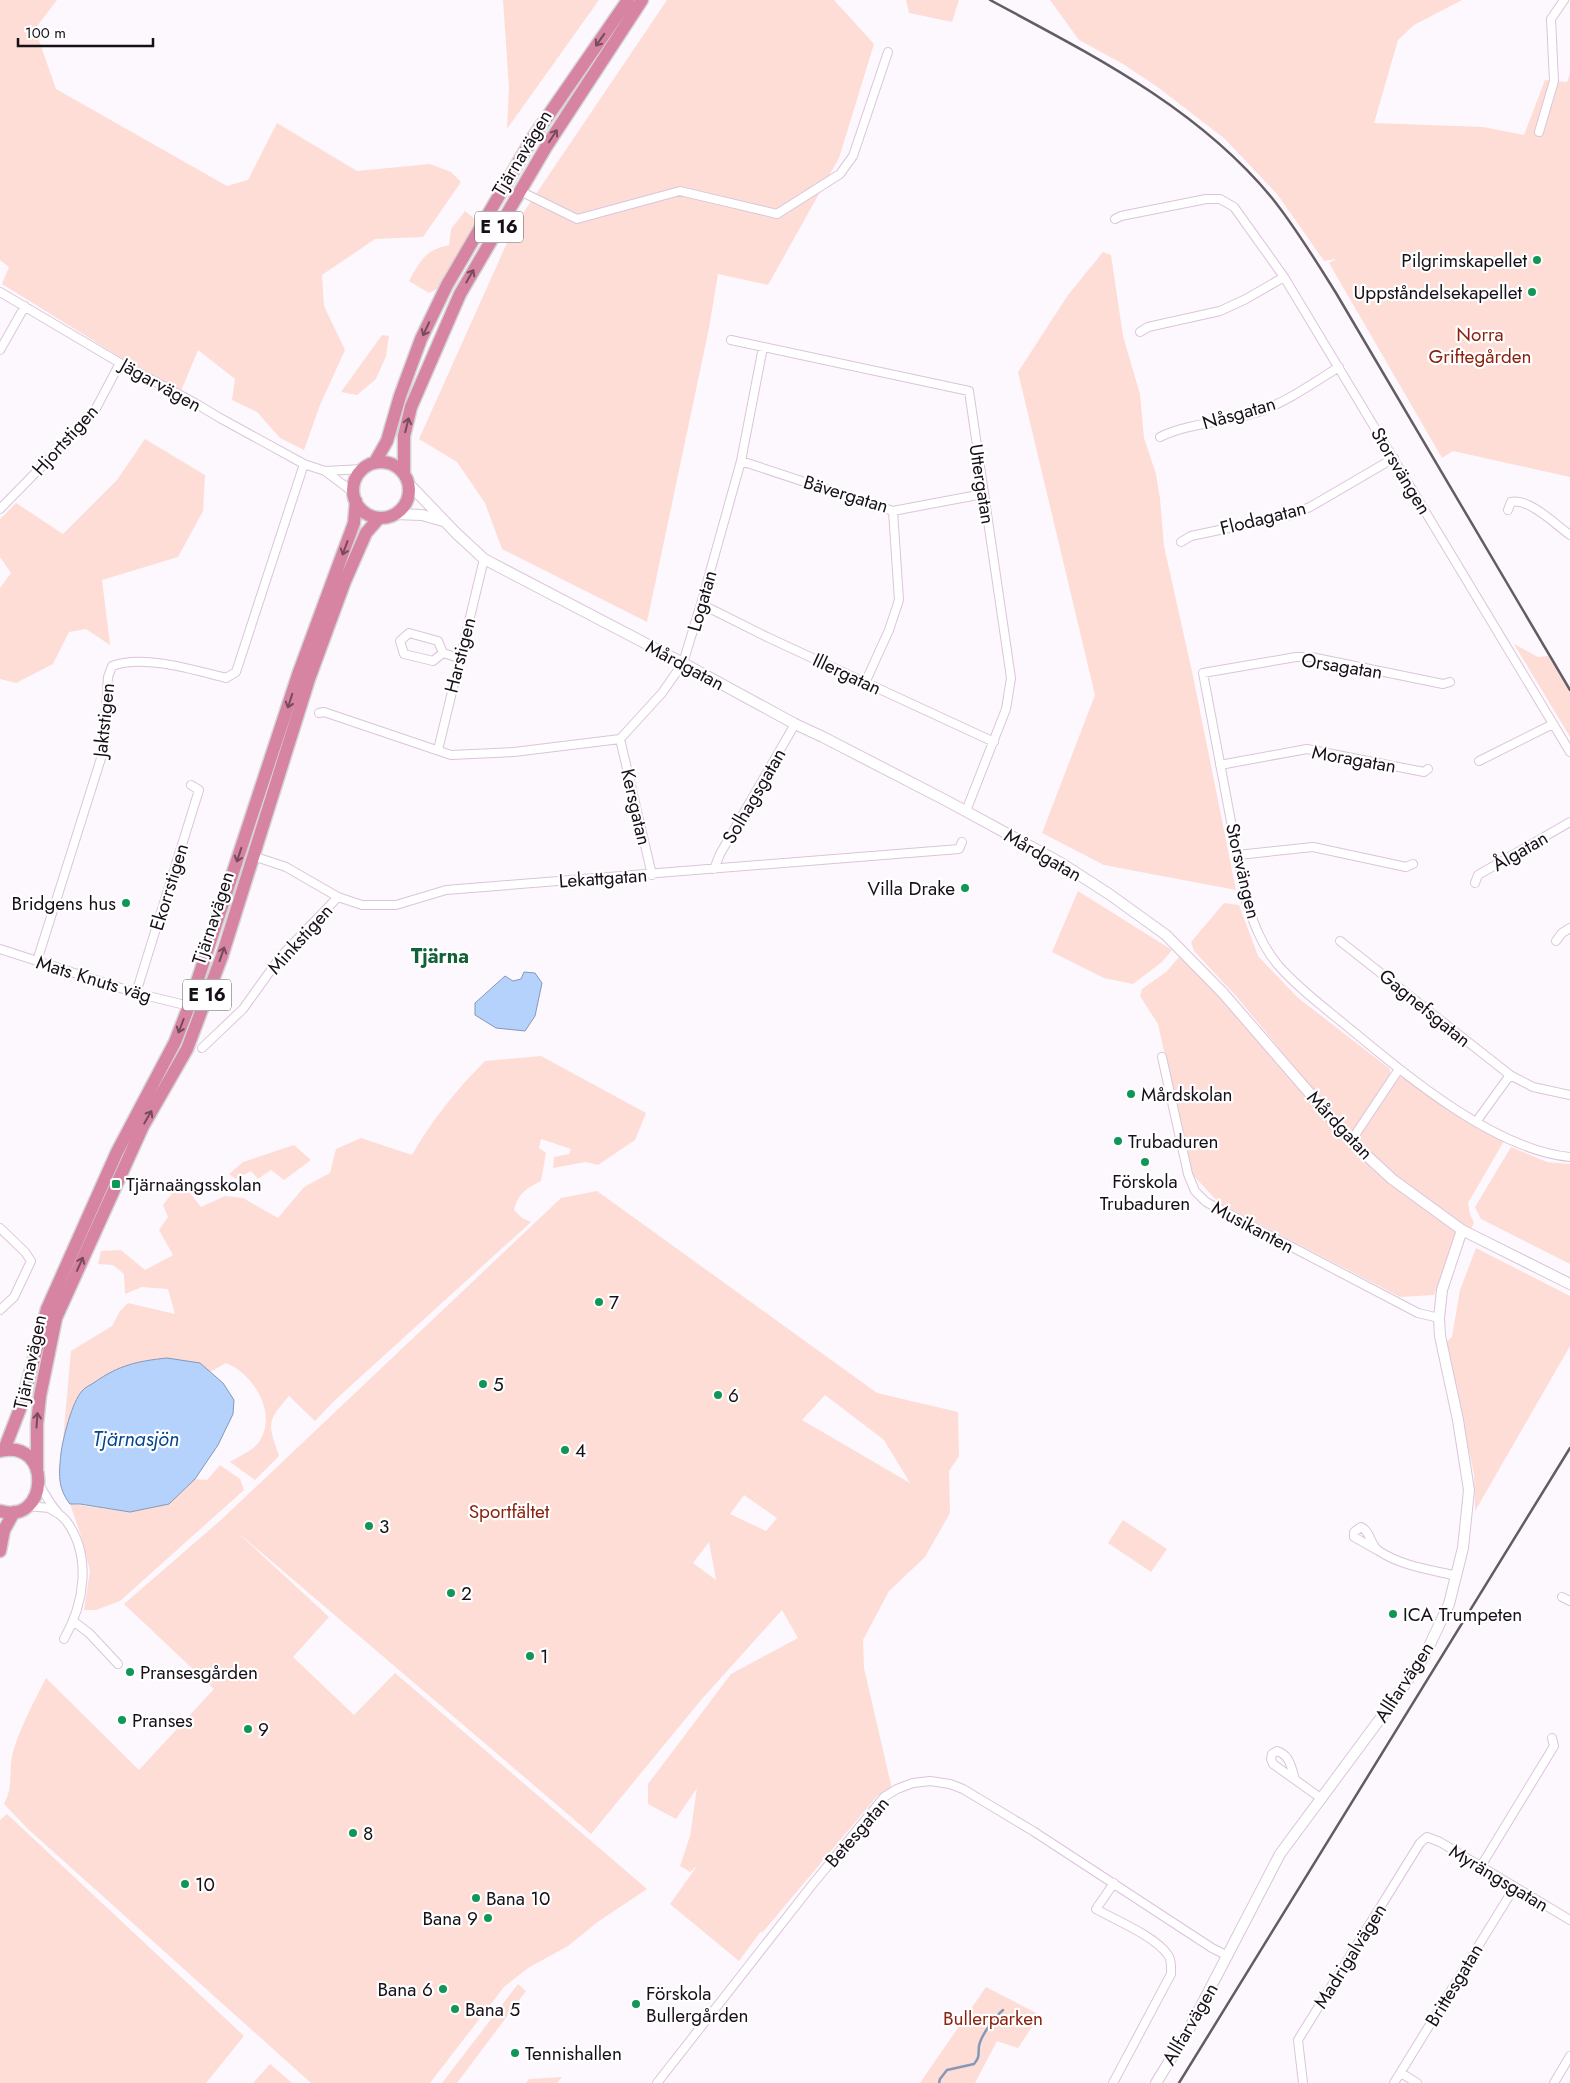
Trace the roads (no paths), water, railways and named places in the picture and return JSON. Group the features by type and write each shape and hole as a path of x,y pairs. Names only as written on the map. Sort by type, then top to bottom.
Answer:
{"highway":[{"name":"Tjärnavägen","path":"375,462 387,441 400,396 421,339 447,285 532,139 628,0"},
{"name":"Tjärnavägen","path":"406,479 404,436 412,407 427,367 460,294 546,147 642,0"},
{"path":"363,468 375,462 391,464 406,479"},
{"name":"E 16","path":"355,497 355,479 363,468"},
{"name":"E 16","path":"395,514 401,510 408,498 406,479"},
{"name":"Tjärnavägen","path":"2,1450 23,1401 47,1309 117,1152 175,1042 209,949 299,672 354,524 355,497"},
{"path":"355,497 363,511 379,518 395,514"},
{"name":"Tjärnavägen","path":"39,1486 37,1424 40,1396 56,1318 135,1142 187,1049 222,956 309,679 345,581 366,533 379,518"},
{"path":"2,1450 20,1452 33,1462 37,1469"},
{"path":"0,1511 14,1512 28,1506 36,1497 39,1486"},
{"path":"0,1551 4,1530 14,1512"}],"street":[{"path":"1539,132 1554,81 1551,19 1564,0"},
{"path":"520,191 577,219 680,191 777,214 840,174 853,156 888,52"},
{"name":"Storsvängen","path":"1115,219 1121,216 1206,199 1220,199 1234,207 1284,277 1570,752"},
{"path":"1140,332 1148,327 1220,311 1246,299 1284,277"},
{"name":"Jägarvägen","path":"0,292 120,363 304,464 325,471 355,497"},
{"path":"0,350 25,306"},
{"name":"Uttergatan","path":"731,340 968,391 1011,678 1006,709 966,811"},
{"name":"Logatan","path":"620,738 662,693 683,663 702,604 741,461 763,347"},
{"name":"Hjortstigen","path":"0,509 93,414 120,363"},
{"name":"Nåsgatan","path":"1160,436 1174,430 1258,412 1281,402 1339,367"},
{"name":"Flodagatan","path":"1180,542 1191,536 1290,515 1310,507 1394,458"},
{"name":"Bävergatan","path":"741,461 893,511 983,494"},
{"name":"Jaktstigen","path":"37,961 103,752 108,677 112,666 123,662 177,665 226,678 236,672 304,464"},
{"name":"Jägarvägen","path":"325,471 363,468"},
{"name":"Mårdgatan","path":"406,479 444,521 484,559 795,724 966,811 1061,863 1109,894 1166,935 1223,992 1351,1141 1392,1178 1462,1230 1570,1284"},
{"path":"1508,510 1511,502 1518,501 1528,504 1570,535"},
{"path":"865,683 889,630 899,600 893,511"},
{"name":"Mårdgatan","path":"395,514 422,515 444,521"},
{"name":"Harstigen","path":"438,750 484,559"},
{"name":"Illergatan","path":"702,604 767,637 994,742"},
{"path":"410,633 438,640 443,653 433,661 404,654 400,641 410,633"},
{"path":"443,653 459,658"},
{"name":"Orsagatan","path":"1203,673 1311,657 1443,684 1450,682"},
{"name":"Storsvängen","path":"1203,673 1246,901 1259,937 1278,965 1304,991 1399,1068 1476,1122 1509,1140 1549,1155 1570,1157"},
{"path":"319,713 324,712 450,755 514,752 620,738"},
{"name":"Solhagsgatan","path":"714,869 720,854 795,724"},
{"path":"1479,761 1554,724"},
{"name":"Kersgatan","path":"620,738 652,875"},
{"name":"Moragatan","path":"1220,765 1308,749 1424,772 1428,769"},
{"name":"Ekorrstigen","path":"136,993 199,790 191,785"},
{"name":"Ålgatan","path":"1475,883 1478,875 1570,822"},
{"name":"Lekattgatan","path":"253,856 286,867 338,897 362,905 396,905 446,890 958,849 962,842"},
{"path":"1238,855 1313,847 1406,867 1413,864"},
{"name":"Minkstigen","path":"202,1048 243,1009 281,956 338,897"},
{"path":"1556,941 1562,932 1570,928"},
{"name":"Gagnefsgatan","path":"1340,941 1359,954 1510,1075 1532,1087 1570,1094"},
{"path":"1359,954 1363,947"},
{"name":"Mats Knuts väg","path":"0,949 136,993 188,1006"},
{"name":"Musikanten","path":"1162,1057 1188,1174 1195,1191 1206,1202 1418,1313 1439,1318"},
{"path":"1351,1141 1399,1068"},
{"path":"1476,1122 1510,1075"},
{"path":"0,1228 25,1252 31,1261 14,1297 0,1310"},
{"name":"Allfarvägen","path":"1156,2083 1188,2031 1280,1854 1424,1657 1449,1604 1463,1548 1469,1490 1458,1420 1440,1336 1439,1318 1442,1290 1462,1230"},
{"path":"39,1486 58,1513 67,1522 78,1544 84,1574 78,1610 64,1639"},
{"path":"28,1506 49,1508 58,1513"},
{"path":"1377,1550 1392,1559 1457,1576"},
{"path":"1562,1597 1570,1601"},
{"path":"73,1621 89,1634 118,1664"},
{"path":"1481,1866 1554,1746 1552,1738"},
{"path":"1295,1779 1322,1798"},
{"name":"Betesgatan","path":"658,2083 838,1852 884,1797 897,1789 913,1783 930,1781 950,1784 964,1790 1033,1831 1212,1948 1228,1956"},
{"name":"Myrängsgatan","path":"1427,1837 1440,1842 1570,1920"},
{"name":"Madrigalvägen","path":"1304,2083 1298,2040 1420,1843 1427,1837"},
{"path":"1113,2083 1171,1974 1172,1965 1169,1956 1152,1940 1096,1909 1114,1883"},
{"name":"Brittesgatan","path":"1394,2083 1514,1888"},
{"path":"1554,2083 1570,2056"},
{"path":"1401,2073 1417,2083"}],"water":[{"path":"524,972 535,973 542,983 535,1016 525,1031 496,1028 475,1015 475,1003 505,976 513,981 521,979"},
{"name":"Tjärnasjön","path":"167,1358 200,1363 223,1383 234,1400 233,1414 218,1445 195,1479 169,1504 130,1512 70,1504 61,1486 60,1467 66,1430 71,1411 78,1396 86,1387 112,1371 138,1362"}],"waterway":[{"path":"939,2083 947,2070 974,2064 978,2058 982,2037 1003,2010"}],"railway":[{"path":"990,0 1067,41 1141,85 1177,110 1211,136 1243,166 1272,198 1298,233 1336,293 1570,690"},
{"path":"1179,2083 1570,1448"}],"place":[{"name":"Pilgrimskapellet","path":"1537,260"},
{"name":"Uppståndelsekapellet","path":"1532,292"},
{"name":"Villa Drake","path":"965,888"},
{"name":"Bridgens hus","path":"126,903"},
{"name":"Mårdskolan","path":"1131,1094"},
{"name":"Trubaduren","path":"1118,1141"},
{"name":"Förskola Trubaduren","path":"1145,1162"},
{"name":"Tjärnaängsskolan","path":"116,1184"},
{"name":"7","path":"599,1302"},
{"name":"5","path":"483,1384"},
{"name":"6","path":"718,1395"},
{"name":"4","path":"565,1450"},
{"name":"3","path":"369,1526"},
{"name":"2","path":"451,1593"},
{"name":"ICA Trumpeten","path":"1393,1614"},
{"name":"1","path":"530,1656"},
{"name":"Pransesgården","path":"130,1672"},
{"name":"Pranses","path":"122,1720"},
{"name":"9","path":"248,1729"},
{"name":"8","path":"353,1833"},
{"name":"10","path":"185,1884"},
{"name":"Bana 10","path":"476,1898"},
{"name":"Bana 9","path":"488,1918"},
{"name":"Bana 6","path":"443,1989"},
{"name":"Förskola Bullergården","path":"636,2004"},
{"name":"Bana 5","path":"455,2009"},
{"name":"Tennishallen","path":"515,2053"}],"district":[{"name":"Tjärna","path":"440,956"}],"park label":[{"name":"Norra Griftegården","path":"1480,345"},
{"name":"Sportfältet","path":"509,1511"},
{"name":"Bullerparken","path":"993,2018"}]}
